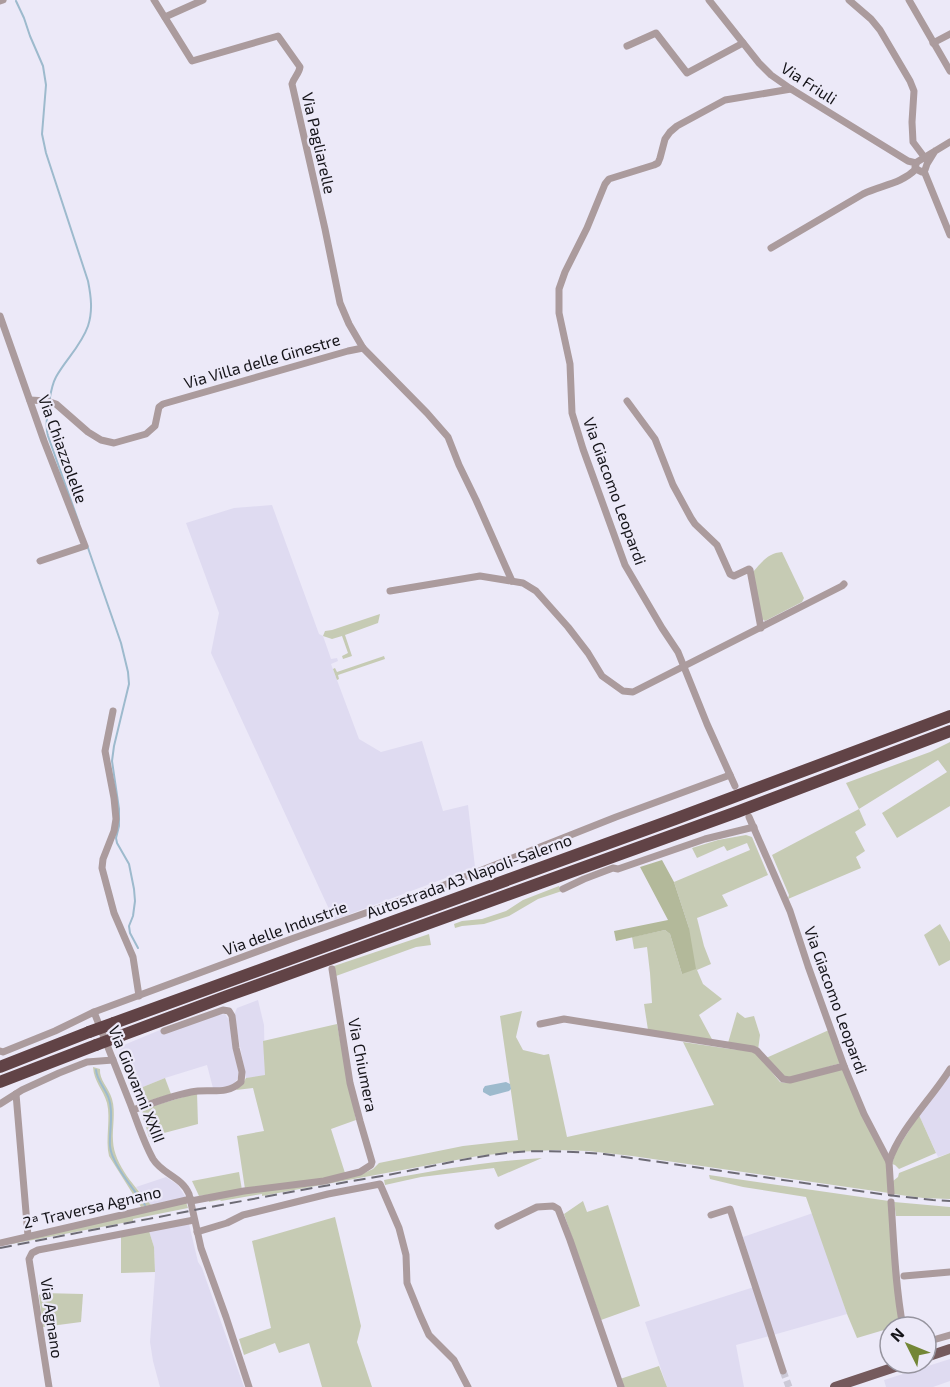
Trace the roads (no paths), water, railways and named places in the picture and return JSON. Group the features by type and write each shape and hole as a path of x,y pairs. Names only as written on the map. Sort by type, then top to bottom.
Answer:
{"highway":[{"name":"Autostrada A3 Napoli-Salerno","path":"0,1067 89,1032 686,815 950,716"},
{"name":"Autostrada A3 Napoli-Salerno","path":"0,1082 226,996 737,812 950,730"}],"main road":[{"path":"835,1387 860,1383 879,1375"}],"street":[{"name":"Via Pagliarelle","path":"154,0 192,61 279,36 300,67 292,84 340,303 363,348"},
{"path":"165,17 203,0"},
{"name":"Via Friuli","path":"709,0 771,75 909,161 921,164"},
{"path":"849,0 880,30 914,90 912,122 914,142 950,235"},
{"path":"909,0 950,71"},
{"path":"627,46 656,33 687,73 743,42"},
{"path":"933,43 950,34"},
{"name":"Via Giacomo Leopardi","path":"735,786 678,652 625,565 583,449 572,413 570,364 559,313 559,289 605,184 609,180 654,165 660,158 670,132 725,100 791,89"},
{"path":"771,248 872,190 908,177 935,151 950,142"},
{"name":"Via Chiazzolelle","path":"0,316 44,441 85,546 40,561"},
{"name":"Via Villa delle Ginestre","path":"30,400 49,401 60,407 88,432 101,440 114,443 146,434 155,426 159,407 163,404 363,348 448,437 512,581"},
{"path":"627,401 655,439 673,485 691,518 717,545 730,574 734,576 750,570 761,628"},
{"path":"390,591 480,576 528,585 536,591 582,644 602,676 623,691 633,692 844,584"},
{"path":"113,711 105,751 116,819 102,868 114,913 133,957 139,996"},
{"name":"Via delle Industrie","path":"94,1012 485,869 730,775"},
{"name":"Via Giacomo Leopardi","path":"749,817 790,911 807,966 844,1066 864,1114 889,1162 891,1193"},
{"path":"563,888 613,868 618,869 715,836 754,827"},
{"name":"Via Chiumera","path":"332,969 350,1083 372,1162 371,1166"},
{"path":"133,1110 164,1098 198,1090 231,1089 241,1082 242,1072 232,1016 229,1011 223,1010 164,1031"},
{"name":"Via Giovanni XXIII","path":"0,1051 3,1052 94,1012 153,1158 159,1166 186,1186 201,1248 249,1387"},
{"path":"540,1024 564,1019 753,1049 783,1079 790,1080 844,1066"},
{"path":"0,1104 39,1081 87,1062 113,1060"},
{"path":"889,1162 902,1135 950,1069"},
{"path":"16,1094 28,1236"},
{"name":"2ª Traversa Agnano","path":"0,1243 191,1200 324,1181 360,1172 371,1166"},
{"path":"197,1232 227,1223 243,1215 380,1184 399,1228 406,1256 407,1283 420,1315 429,1335 454,1360 468,1387"},
{"path":"891,1202 902,1315"},
{"path":"498,1226 537,1207 553,1206 558,1209 621,1387"},
{"path":"711,1215 730,1209 783,1371"},
{"name":"Via Agnano","path":"49,1387 29,1259 32,1253 194,1220"},
{"path":"904,1276 950,1272"}],"water":[{"path":"506,1082 510,1084 509,1091 490,1096 483,1092 485,1086"}],"waterway":[{"path":"16,1 43,66 46,85 42,134 90,292 91,309 88,326 54,381 46,422 48,436 79,523"},
{"path":"87,545 121,643 128,672 129,684 112,761 119,809 116,838 129,864 135,901 129,926 138,948"},
{"path":"96,1070 110,1104 111,1153 124,1177 145,1205"}],"tunnel":[{"path":"783,1371 789,1387"}],"railway":[{"path":"0,1248 462,1160 529,1151 604,1154 887,1195 950,1201"}]}
